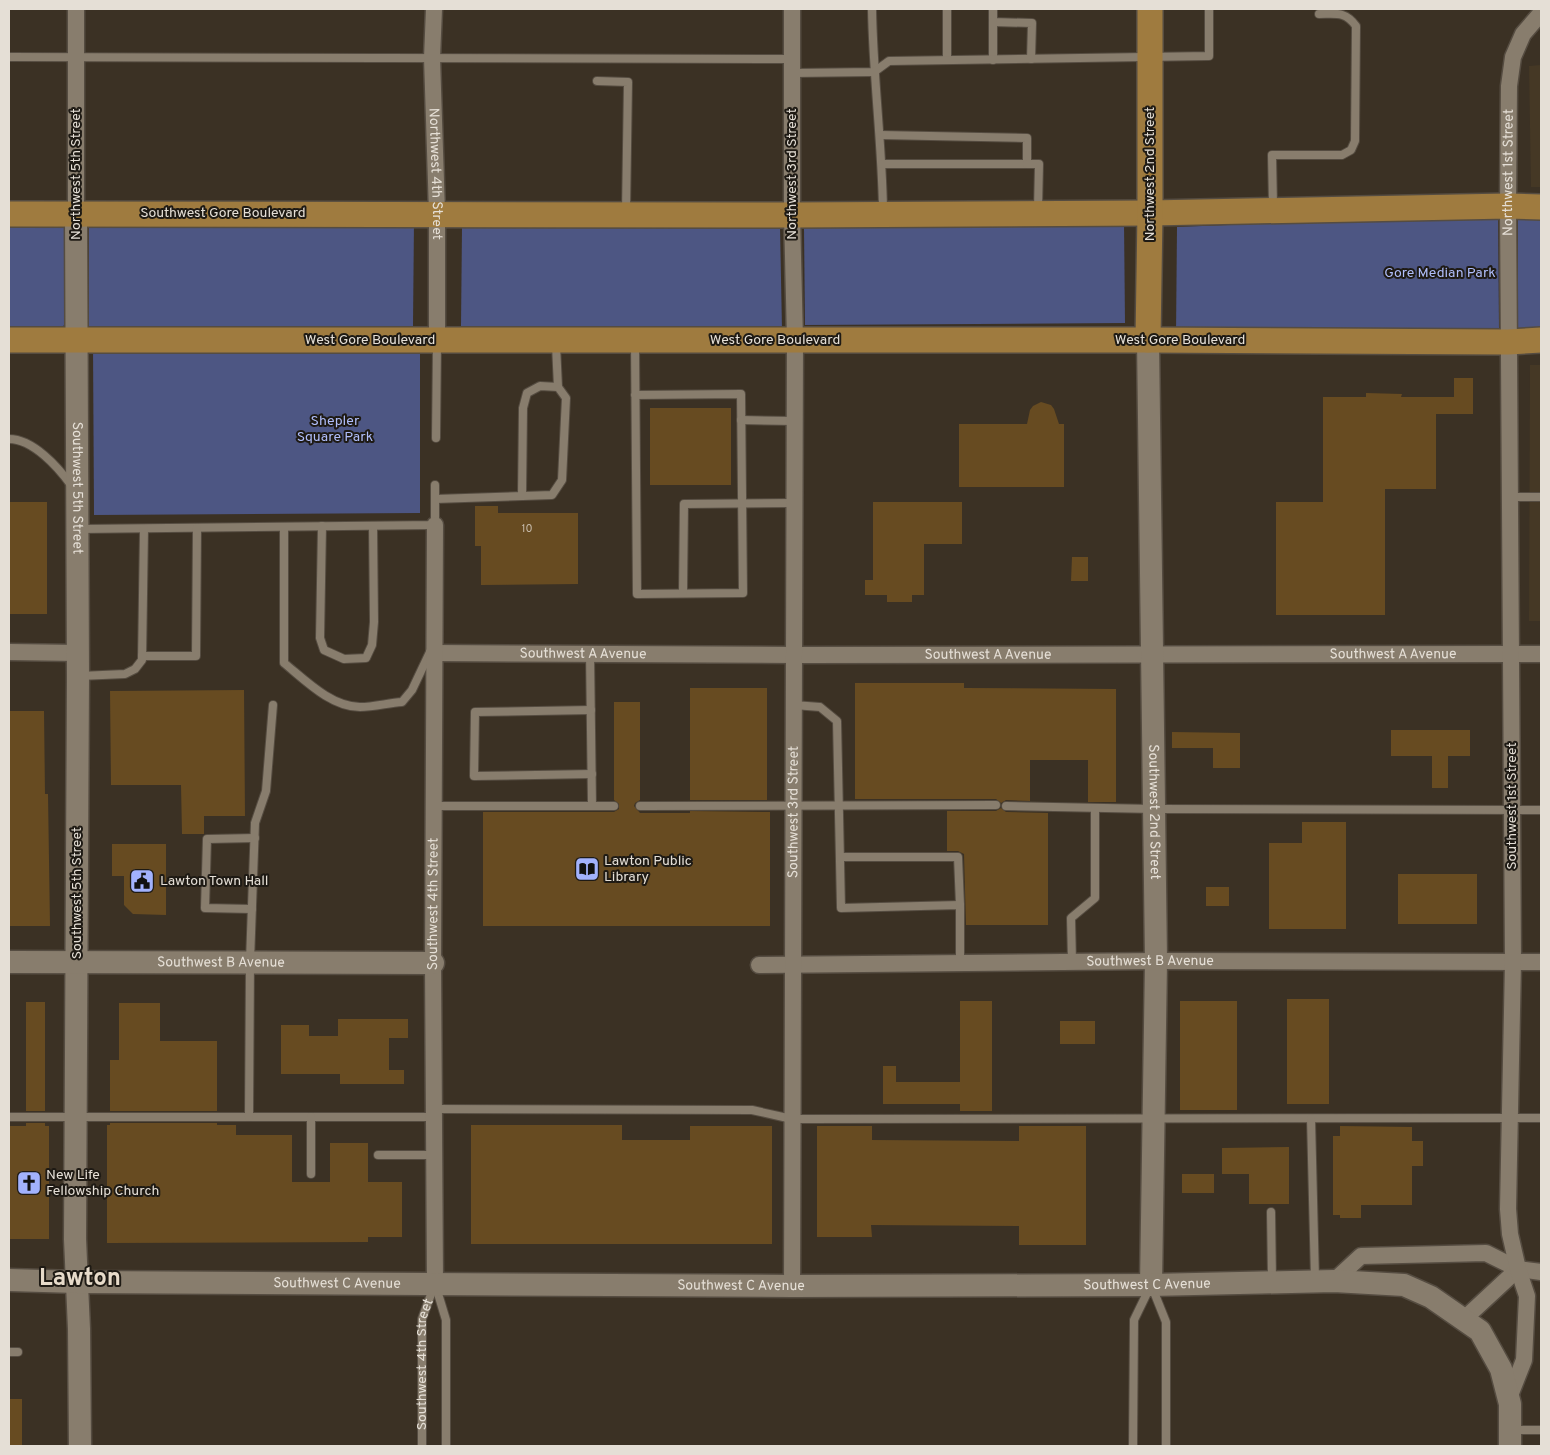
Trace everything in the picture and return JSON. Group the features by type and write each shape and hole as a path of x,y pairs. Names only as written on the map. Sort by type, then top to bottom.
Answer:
{"main road":[{"name":"Northwest 2nd Street","path":"1148,340 1150,9"},
{"path":"437,213 883,215 1541,207"},
{"name":"Southwest Gore Boulevard","path":"9,214 437,213"},
{"name":"West Gore Boulevard","path":"9,340 1148,340 1508,342 1541,340"}],"street":[{"name":"Northwest 5th Street","path":"76,9 77,340"},
{"name":"Northwest 4th Street","path":"434,9 432,58 437,213 437,340"},
{"name":"Northwest 3rd Street","path":"792,9 792,215 796,340"},
{"name":"Northwest 1st Street","path":"1508,342 1509,86 1514,57 1523,34 1541,13"},
{"name":"Southwest 5th Street","path":"77,340 78,676 74,1239 80,1329 80,1446"},
{"name":"Southwest 3rd Street","path":"792,1286 796,340"},
{"name":"Southwest 2nd Street","path":"1148,340 1156,961 1151,1285"},
{"name":"Southwest 1st Street","path":"1508,342 1513,962 1508,1209 1510,1234 1527,1296 1524,1360 1509,1398"},
{"name":"Southwest 4th Street","path":"435,525 433,963 435,1284"},
{"name":"Southwest A Avenue","path":"434,648 590,654 1541,654"},
{"path":"9,652 78,653"},
{"name":"Southwest B Avenue","path":"9,962 250,961 433,963"},
{"name":"Southwest B Avenue","path":"759,965 1156,961 1541,962"},
{"path":"1324,1281 1361,1256 1486,1253 1518,1268 1541,1272"},
{"path":"1510,1438 1509,1398 1501,1369 1480,1331 1463,1320 1518,1268"},
{"name":"Southwest C Avenue","path":"9,1280 792,1286 1151,1285 1324,1281 1404,1285 1431,1297 1463,1320"}],"lane":[{"path":"872,9 874,72 882,164 883,215"},
{"path":"947,9 947,60"},
{"path":"993,9 993,60"},
{"path":"9,57 432,58 792,66 874,72 889,61 1209,56 1209,9"},
{"path":"1273,211 1272,155 1342,155 1351,150 1355,141 1356,26 1349,17 1340,14 1318,14"},
{"path":"993,22 1032,23 1031,59"},
{"path":"597,82 628,82 626,214"},
{"path":"880,134 1027,138 1027,164"},
{"path":"882,164 1038,164 1038,214"},
{"path":"436,438 437,340"},
{"path":"435,499 552,495 562,480 566,398 558,387 556,340"},
{"path":"634,340 637,594 743,593 741,394 635,395"},
{"path":"522,496 523,408 527,392 540,386 558,387"},
{"path":"741,420 795,421"},
{"path":"9,439 32,445 63,474 77,495"},
{"path":"77,530 435,525 435,485"},
{"path":"1510,497 1541,497"},
{"path":"683,593 684,504 795,503"},
{"path":"322,526 320,638 324,650 344,659 366,658 372,645 374,622 373,526"},
{"path":"284,527 284,663 337,702 359,707 402,702 412,690 434,648"},
{"path":"142,656 196,656 197,528"},
{"path":"78,676 125,674 135,670 142,660 144,529"},
{"path":"590,654 592,806"},
{"path":"249,1117 250,961 255,823 266,791 273,705"},
{"path":"794,705 820,707 837,721 841,908 960,905"},
{"path":"591,710 475,712 474,776 592,774"},
{"path":"640,806 996,805"},
{"path":"434,806 614,806"},
{"path":"1006,806 1095,809 1541,810"},
{"path":"1072,962 1071,918 1095,898 1095,809"},
{"path":"252,909 205,908 207,839 255,838"},
{"path":"840,857 958,857 960,963"},
{"path":"9,1117 311,1117 434,1113 752,1110 792,1118 1541,1118"},
{"path":"311,1117 311,1174"},
{"path":"1311,1119 1324,1281"},
{"path":"378,1155 434,1155"},
{"path":"1271,1212 1272,1283"},
{"name":"Southwest 4th Street","path":"422,1446 422,1319 435,1284"},
{"name":"Southwest 4th Street","path":"435,1284 446,1320 446,1446"},
{"path":"1133,1446 1134,1320 1151,1285"},
{"path":"1151,1285 1166,1322 1166,1446"},
{"path":"9,1352 18,1352"},
{"path":"1510,1438 1541,1430"}],"shaded area":[{"path":"1541,65 1541,187 1531,187 1529,66"},
{"path":"1530,365 1541,365 1541,621 1529,621"}],"green space":[{"name":"Gore Median Park","path":"1498,214 1499,329 1176,335 1177,227"},
{"name":"Gore Median Park","path":"1518,217 1541,217 1541,327 1518,328"},
{"path":"414,220 413,326 89,329 89,222"},
{"path":"1124,221 1125,323 805,325 804,228"},
{"path":"9,224 66,226 68,320 61,329 9,332"},
{"path":"780,226 782,330 461,326 462,228"},
{"name":"Shepler Square Park","path":"93,345 420,345 420,513 94,515"}],"building":[{"path":"1454,378 1473,378 1473,414 1436,414 1436,489 1385,489 1385,615 1276,615 1276,502 1323,502 1323,397 1366,397 1366,393 1402,394 1401,397 1454,397"},
{"path":"1041,402 1051,405 1059,424 1064,424 1064,487 959,487 959,424 1027,424 1030,410"},
{"path":"650,408 731,408 731,485 650,485"},
{"path":"9,502 47,502 47,614 9,614"},
{"path":"873,502 962,502 962,544 924,544 924,595 912,595 912,602 887,602 887,595 865,595 865,580 873,580"},
{"path":"475,506 498,506 498,513 578,513 578,584 481,585 481,546 475,546"},
{"path":"1072,557 1088,557 1088,581 1071,581"},
{"path":"855,683 964,683 964,688 1116,689 1116,802 1088,802 1088,760 1030,760 1030,801 1006,800 1001,803 996,799 855,799"},
{"path":"690,688 767,688 767,800 690,800"},
{"path":"244,690 245,816 204,816 204,834 182,834 181,785 111,785 110,691"},
{"name":"Lawton Public Library","path":"614,702 640,702 640,800 634,806 640,813 690,813 690,811 770,812 770,926 483,926 483,812 614,812 619,809 619,804 614,800"},
{"path":"9,711 44,711 45,794 48,794 50,926 9,926"},
{"path":"1391,730 1470,730 1470,756 1448,756 1448,788 1432,788 1432,756 1391,756"},
{"path":"1172,732 1240,733 1240,768 1213,768 1213,748 1172,748"},
{"path":"1001,808 1006,812 1048,813 1048,925 966,925 964,854 958,851 947,851 947,811 996,811"},
{"path":"1302,822 1346,822 1346,929 1269,929 1269,843 1302,843"},
{"path":"112,844 166,844 166,915 133,914 124,905 124,876 112,876"},
{"path":"1398,874 1477,874 1477,924 1398,924"},
{"path":"1206,887 1229,887 1229,906 1206,906"},
{"path":"1287,999 1329,999 1329,1104 1287,1104"},
{"path":"960,1001 992,1001 992,1111 960,1111 960,1104 883,1104 883,1066 896,1066 896,1082 960,1082"},
{"path":"1180,1001 1237,1001 1237,1110 1180,1110"},
{"path":"26,1002 45,1002 45,1111 26,1111"},
{"path":"119,1003 160,1003 160,1041 217,1041 217,1111 110,1111 110,1060 119,1060"},
{"path":"338,1019 408,1019 408,1038 389,1038 389,1070 404,1070 404,1084 340,1084 340,1074 281,1074 281,1025 309,1025 309,1036 338,1036"},
{"path":"1060,1021 1095,1021 1095,1044 1060,1044"},
{"name":"New Life Fellowship Church","path":"26,1123 45,1123 45,1126 49,1126 49,1239 9,1239 9,1126 26,1126"},
{"path":"110,1123 217,1123 217,1125 236,1125 236,1135 292,1135 292,1182 330,1182 330,1143 368,1143 368,1182 402,1182 402,1237 368,1237 368,1242 107,1243 107,1125 110,1125"},
{"path":"471,1125 622,1125 622,1140 690,1140 690,1126 772,1126 772,1244 471,1244"},
{"path":"817,1126 872,1126 872,1140 1019,1141 1019,1126 1086,1126 1086,1245 1019,1245 1019,1226 871,1225 872,1237 817,1237"},
{"path":"1340,1126 1412,1127 1412,1141 1423,1141 1423,1166 1412,1166 1412,1205 1361,1205 1361,1218 1340,1218 1340,1215 1333,1215 1333,1136 1340,1136"},
{"path":"1289,1147 1289,1204 1249,1204 1249,1174 1222,1174 1222,1148"},
{"path":"1182,1174 1214,1174 1214,1193 1182,1193"},
{"path":"9,1399 22,1399 22,1446 9,1446"}],"place":[{"name":"Lawton Public Library","path":"587,869"},
{"name":"Lawton Town Hall","path":"142,881"},
{"name":"New Life Fellowship Church","path":"29,1183"}],"district":[{"name":"Lawton","path":"80,1279"}]}
